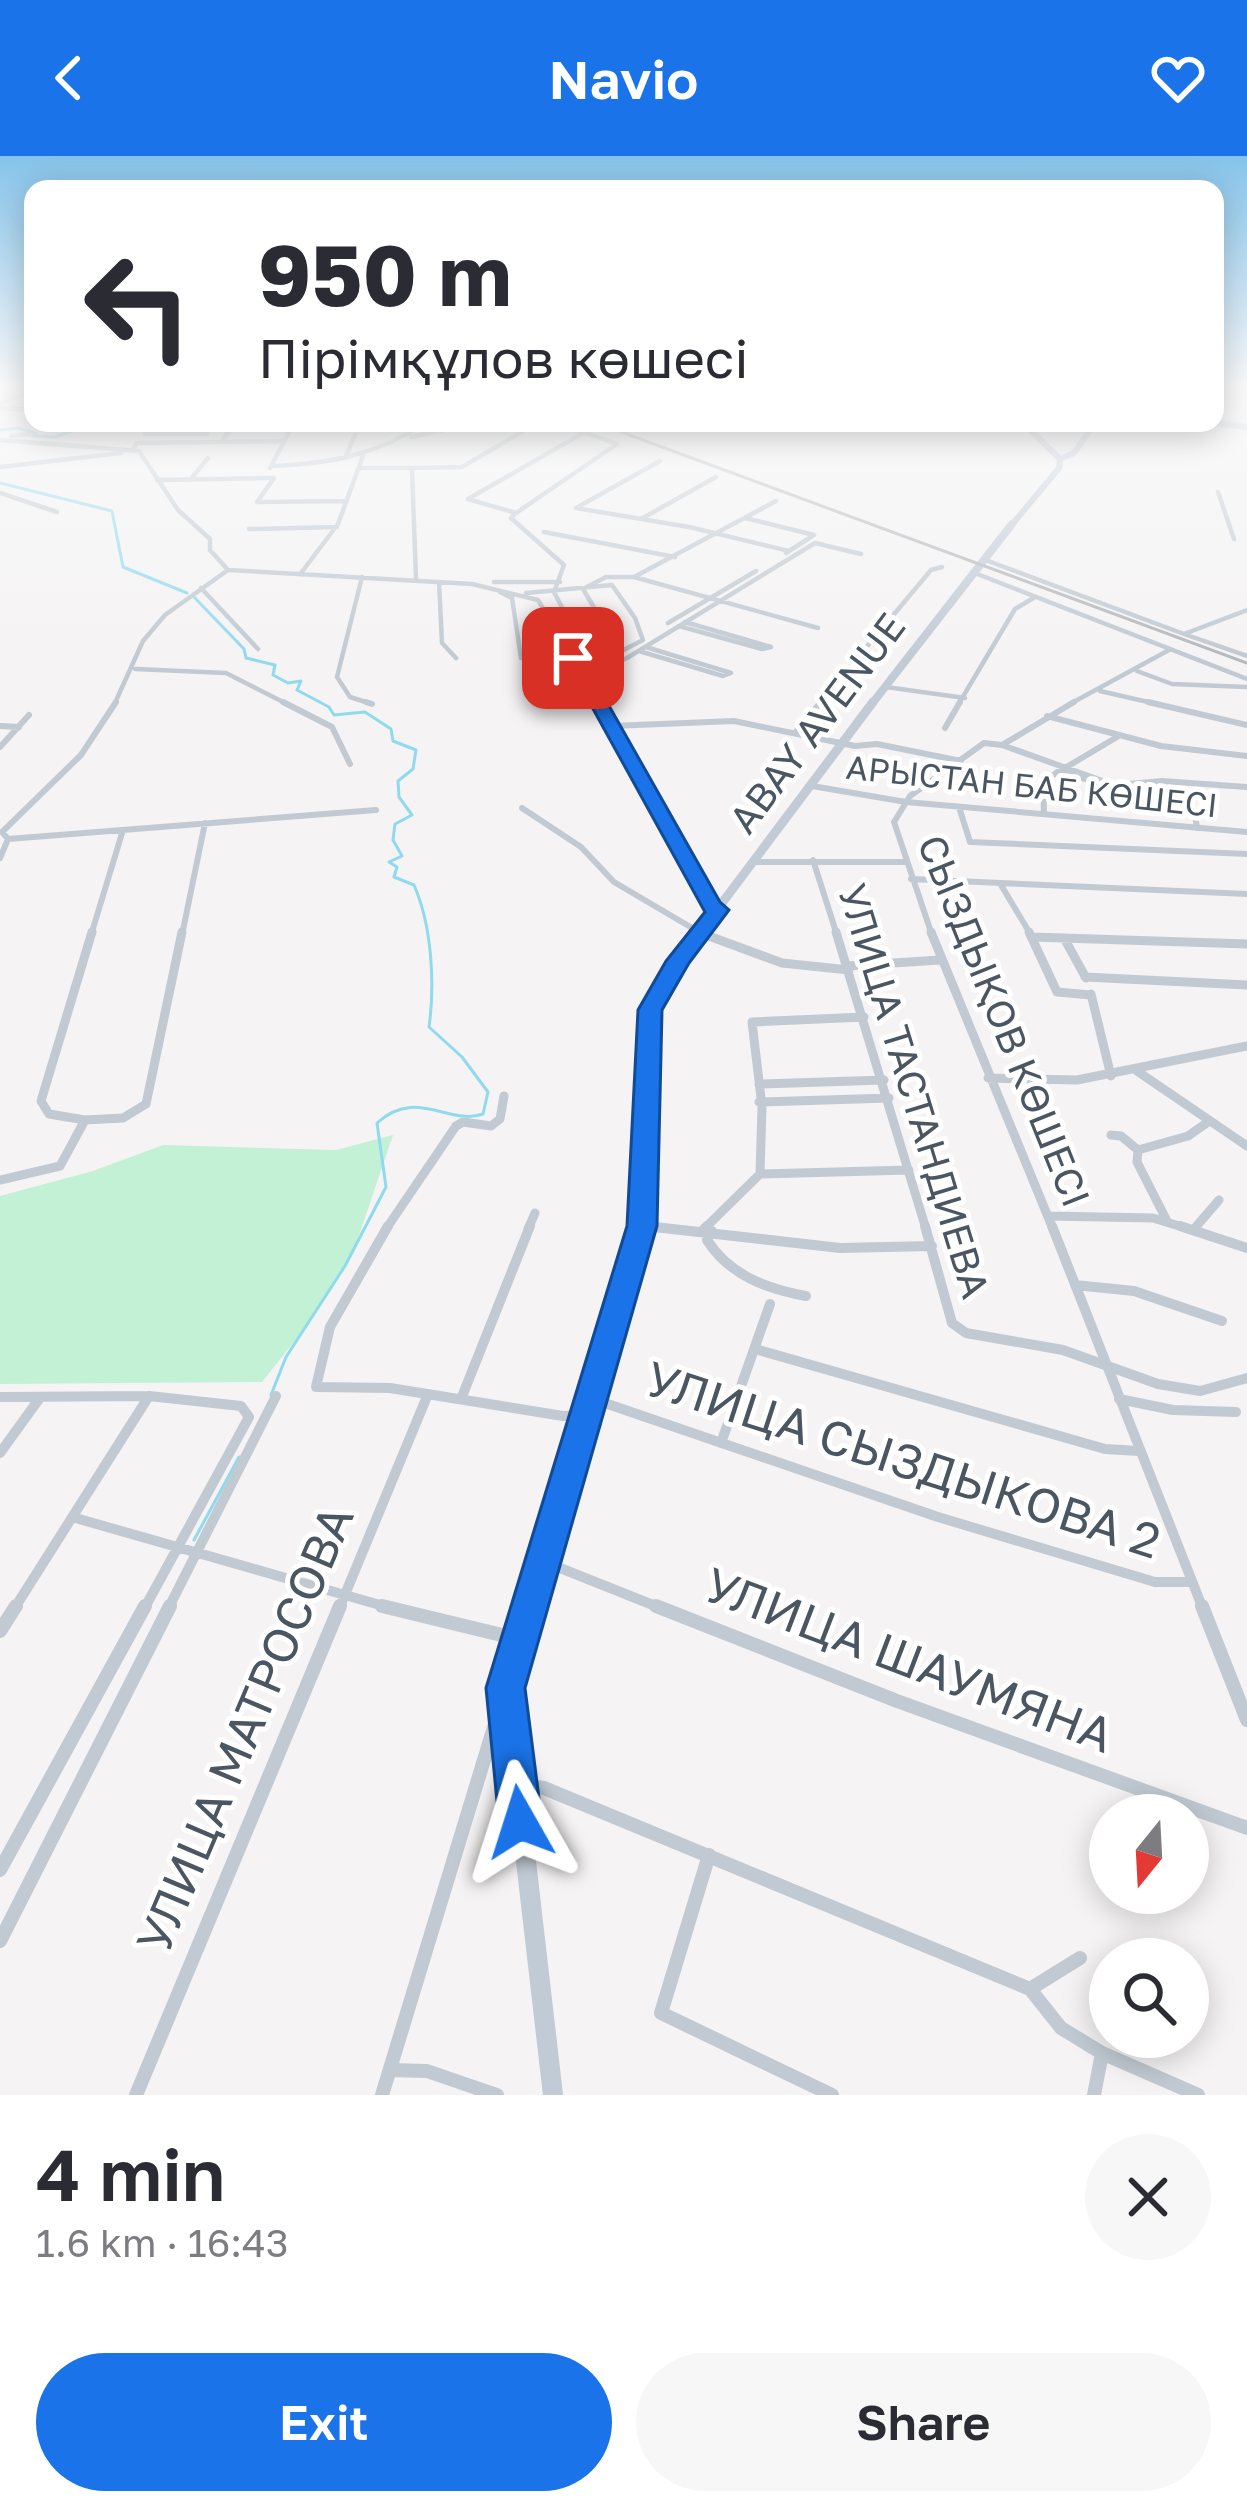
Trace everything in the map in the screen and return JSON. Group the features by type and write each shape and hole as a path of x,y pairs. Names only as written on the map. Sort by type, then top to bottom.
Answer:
{"street":[{"path":"155,477 178,510 210,539 209,550 228,570"},
{"path":"301,573 337,527 356,477"},
{"path":"413,477 416,579"},
{"path":"506,477 468,499 516,513"},
{"path":"554,592 565,565 511,518 567,477"},
{"path":"631,477 576,508 789,551"},
{"path":"641,519 715,477"},
{"name":"ABAY AVENUE","path":"554,2095 506,1688 642,1226 650,1010 700,931 972,572 1051,477"},
{"path":"157,480 274,478 257,502 347,501"},
{"path":"1218,492 1234,539"},
{"path":"0,494 57,512"},
{"path":"634,577 776,501"},
{"path":"668,623 814,535 746,518"},
{"path":"249,529 337,527"},
{"path":"544,532 675,557"},
{"path":"585,675 602,672 815,543 861,554"},
{"path":"983,559 1247,656"},
{"path":"796,733 931,570 942,567"},
{"path":"0,858 4,834 23,807 77,760 135,669 143,641 228,570 416,579 483,586 525,593 612,585 642,629 643,640 606,659 521,658 512,598 483,586"},
{"path":"972,572 1247,683"},
{"path":"362,577 338,677 339,686 350,697 372,704"},
{"path":"583,589 606,577 634,577 818,628"},
{"path":"439,582 442,643 456,658"},
{"path":"483,586 560,582"},
{"path":"201,588 258,649"},
{"path":"583,589 608,631"},
{"path":"554,592 590,661"},
{"path":"525,593 548,610 711,905 718,910"},
{"path":"945,728 1016,610 1034,597"},
{"path":"1184,634 1247,610"},
{"path":"681,624 771,646 762,649 681,624"},
{"path":"642,649 731,673 723,676 642,649"},
{"name":"СЫЗДЫҚОВ КӨШЕСІ","path":"1169,650 1002,745 984,743 935,776 906,802 894,822 940,960 1048,1216 1247,1720"},
{"path":"135,669 231,675 332,727 350,764"},
{"path":"1137,670 1176,684 1247,683"},
{"path":"886,687 964,698"},
{"path":"1099,691 1247,725"},
{"path":"0,747 29,715"},
{"path":"1047,716 1185,751 1247,756"},
{"path":"612,726 734,721 961,761"},
{"path":"0,726 19,727"},
{"path":"1043,812 1043,782 1117,737"},
{"path":"1002,745 1115,790 1121,788 1118,785 1162,781 1247,787"},
{"name":"АРЫСТАН БАБ КӨШЕСІ","path":"812,786 906,802 1247,832"},
{"path":"959,807 970,842 1247,854"},
{"path":"522,808 580,847 614,882 700,931 782,963 848,968 940,960"},
{"path":"4,834 123,830 376,810"},
{"path":"1185,811 1195,816 1197,828"},
{"path":"123,830 41,1101 49,1114 85,1120 124,1118 146,1104 205,823"},
{"name":"УЛИЦА ТАСТАНДИЕВА","path":"813,860 884,1080 952,1324 966,1333 1064,1351 1105,1364"},
{"path":"754,862 906,862"},
{"path":"911,879 1247,894"},
{"path":"1000,885 1032,937 1057,992 1091,994"},
{"path":"1032,937 1247,944"},
{"path":"1064,938 1085,976 1111,1076"},
{"path":"1085,976 1247,985"},
{"path":"806,1296 782,1293 714,1253 708,1230 760,1174 759,1084 752,1022 864,1017"},
{"path":"988,1078 1077,1081 1247,1046"},
{"path":"1137,1071 1247,1146"},
{"path":"759,1084 884,1080"},
{"path":"504,1096 500,1118 491,1126 463,1122 455,1126 343,1297 316,1387 428,1394 563,1416 587,1415"},
{"path":"759,1102 889,1098"},
{"path":"0,1180 60,1166 85,1120"},
{"path":"1138,1150 1188,1136 1208,1122"},
{"path":"1111,1135 1121,1136 1138,1150"},
{"path":"1138,1150 1137,1162 1167,1221"},
{"path":"760,1174 909,1170"},
{"path":"1194,1229 1219,1200"},
{"path":"461,1399 535,1213"},
{"path":"1048,1216 1167,1221 1247,1248"},
{"path":"642,1226 840,1248 932,1246"},
{"path":"1075,1285 1134,1291 1222,1321"},
{"path":"721,1443 770,1304"},
{"path":"755,1349 1105,1449 1139,1450"},
{"path":"1105,1364 1158,1384 1200,1391 1247,1378"},
{"name":"УЛИЦА МАТРОСОВА","path":"136,2095 428,1394"},
{"path":"0,1631 149,1396"},
{"path":"0,1397 149,1396 241,1406 249,1417 0,1870"},
{"path":"0,1941 276,1396"},
{"path":"0,1453 39,1399"},
{"name":"УЛИЦА СЫЗДЫКОВА 2","path":"593,1399 1156,1582 1192,1582"},
{"path":"1119,1400 1174,1410 1236,1412"},
{"path":"72,1517 342,1596 518,1639"},
{"name":"УЛИЦА ШАУМЯНА","path":"545,1562 897,1701 1247,1828"},
{"path":"382,2095 506,1688"},
{"path":"516,1784 544,1788 1030,1989 1061,2028 1089,2046"},
{"path":"709,1855 661,2013 832,2095"},
{"path":"1030,1989 1080,1958"},
{"path":"1094,2095 1101,2058"},
{"path":"1111,2058 1198,2095"},
{"path":"390,2070 427,2071 497,2095"}],"green space":[{"path":"393,1135 354,1250 309,1323 262,1382 0,1384 0,1196 93,1171 163,1145 336,1150"}],"waterway":[{"path":"0,483 112,511 123,567 187,593"},
{"path":"194,597 244,649 246,658 275,665 273,675 288,683 301,681 297,690 329,707 334,715 365,712 391,729 393,741 416,750 413,769 398,781 399,797 412,815 395,824 393,840 402,856 389,862 397,867 394,877 414,885 425,918 432,974 429,1027 462,1057 488,1092 483,1114 405,1108 377,1123 386,1187 345,1266 286,1357 271,1395"},
{"path":"194,1540 239,1457"}],"railway":[{"path":"745,477 1247,663"}],"route":[{"path":"520,1822 506,1688 642,1226 650,1010 678,961 718,910 573,658"}]}
